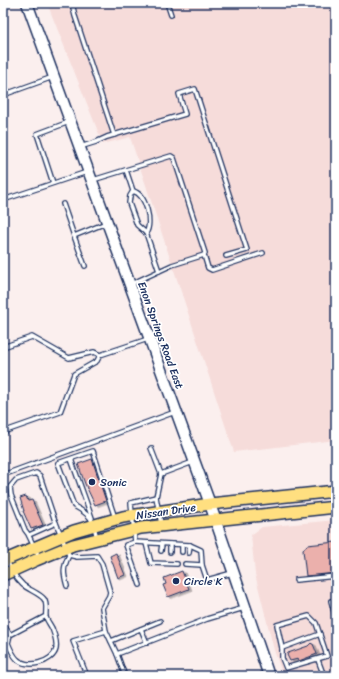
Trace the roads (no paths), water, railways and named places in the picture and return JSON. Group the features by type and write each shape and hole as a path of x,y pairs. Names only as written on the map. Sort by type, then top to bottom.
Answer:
{"main road":[{"name":"Nissan Drive","path":"4,557 35,547 93,522 210,504 336,491"},
{"name":"Nissan Drive","path":"8,573 40,558 68,551 97,539 134,530 336,507"}],"street":[{"name":"Enon Springs Road East","path":"27,3 210,504 268,676"}],"lane":[{"path":"72,3 114,135"},
{"path":"167,3 171,15"},
{"path":"3,95 54,76"},
{"path":"79,147 185,114 179,94 195,89 247,250 226,256"},
{"path":"53,183 37,134 70,122"},
{"path":"3,200 53,183 126,170 171,156 174,158 205,253 204,255 208,268 212,270 263,253"},
{"path":"126,170 133,191 129,200 137,225 146,233 159,271"},
{"path":"133,191 142,197 149,216 149,227 146,233"},
{"path":"63,204 85,266"},
{"path":"74,236 107,223"},
{"path":"129,284 172,265 204,255"},
{"path":"3,347 32,337 68,358 94,352 100,355 149,339"},
{"path":"3,432 60,412 74,374 97,361 100,355"},
{"path":"3,475 176,412"},
{"path":"91,443 116,519"},
{"path":"151,448 160,474 156,497 162,526"},
{"path":"58,463 93,451"},
{"path":"55,456 74,506 85,512 93,522"},
{"path":"71,459 93,522 97,539"},
{"path":"160,474 194,462"},
{"path":"34,464 36,473 40,476 56,523 68,551 77,557 97,556 102,564 110,592 102,608 106,631 125,676"},
{"path":"36,473 16,480 10,486 11,495 25,530 40,558"},
{"path":"135,542 131,503 156,497"},
{"path":"29,535 56,523"},
{"path":"140,585 126,545 135,542 190,545 201,550 202,565 207,580 233,572"},
{"path":"146,543 151,563 161,561 177,564"},
{"path":"161,551 162,544"},
{"path":"170,544 170,552"},
{"path":"182,545 182,552"},
{"path":"190,545 190,553"},
{"path":"67,586 63,574 68,551"},
{"path":"3,623 10,635 8,643 17,659 24,663 34,664 42,662 56,650 53,629 46,616 47,608 44,599 8,573 4,557"},
{"path":"188,563 202,565"},
{"path":"296,580 336,576"},
{"path":"331,601 336,619"},
{"path":"117,654 207,619 245,607"},
{"path":"10,635 46,616"},
{"path":"309,616 316,623 320,634 327,656 318,660 286,668 282,658 282,648 277,625 309,616"},
{"path":"111,641 160,621"},
{"path":"141,629 147,643"},
{"path":"87,676 73,641 106,631"},
{"path":"282,648 320,634"},
{"path":"318,660 324,676"}],"place":[{"name":"Sonic","path":"92,482"},
{"name":"Circle K","path":"176,581"}]}
